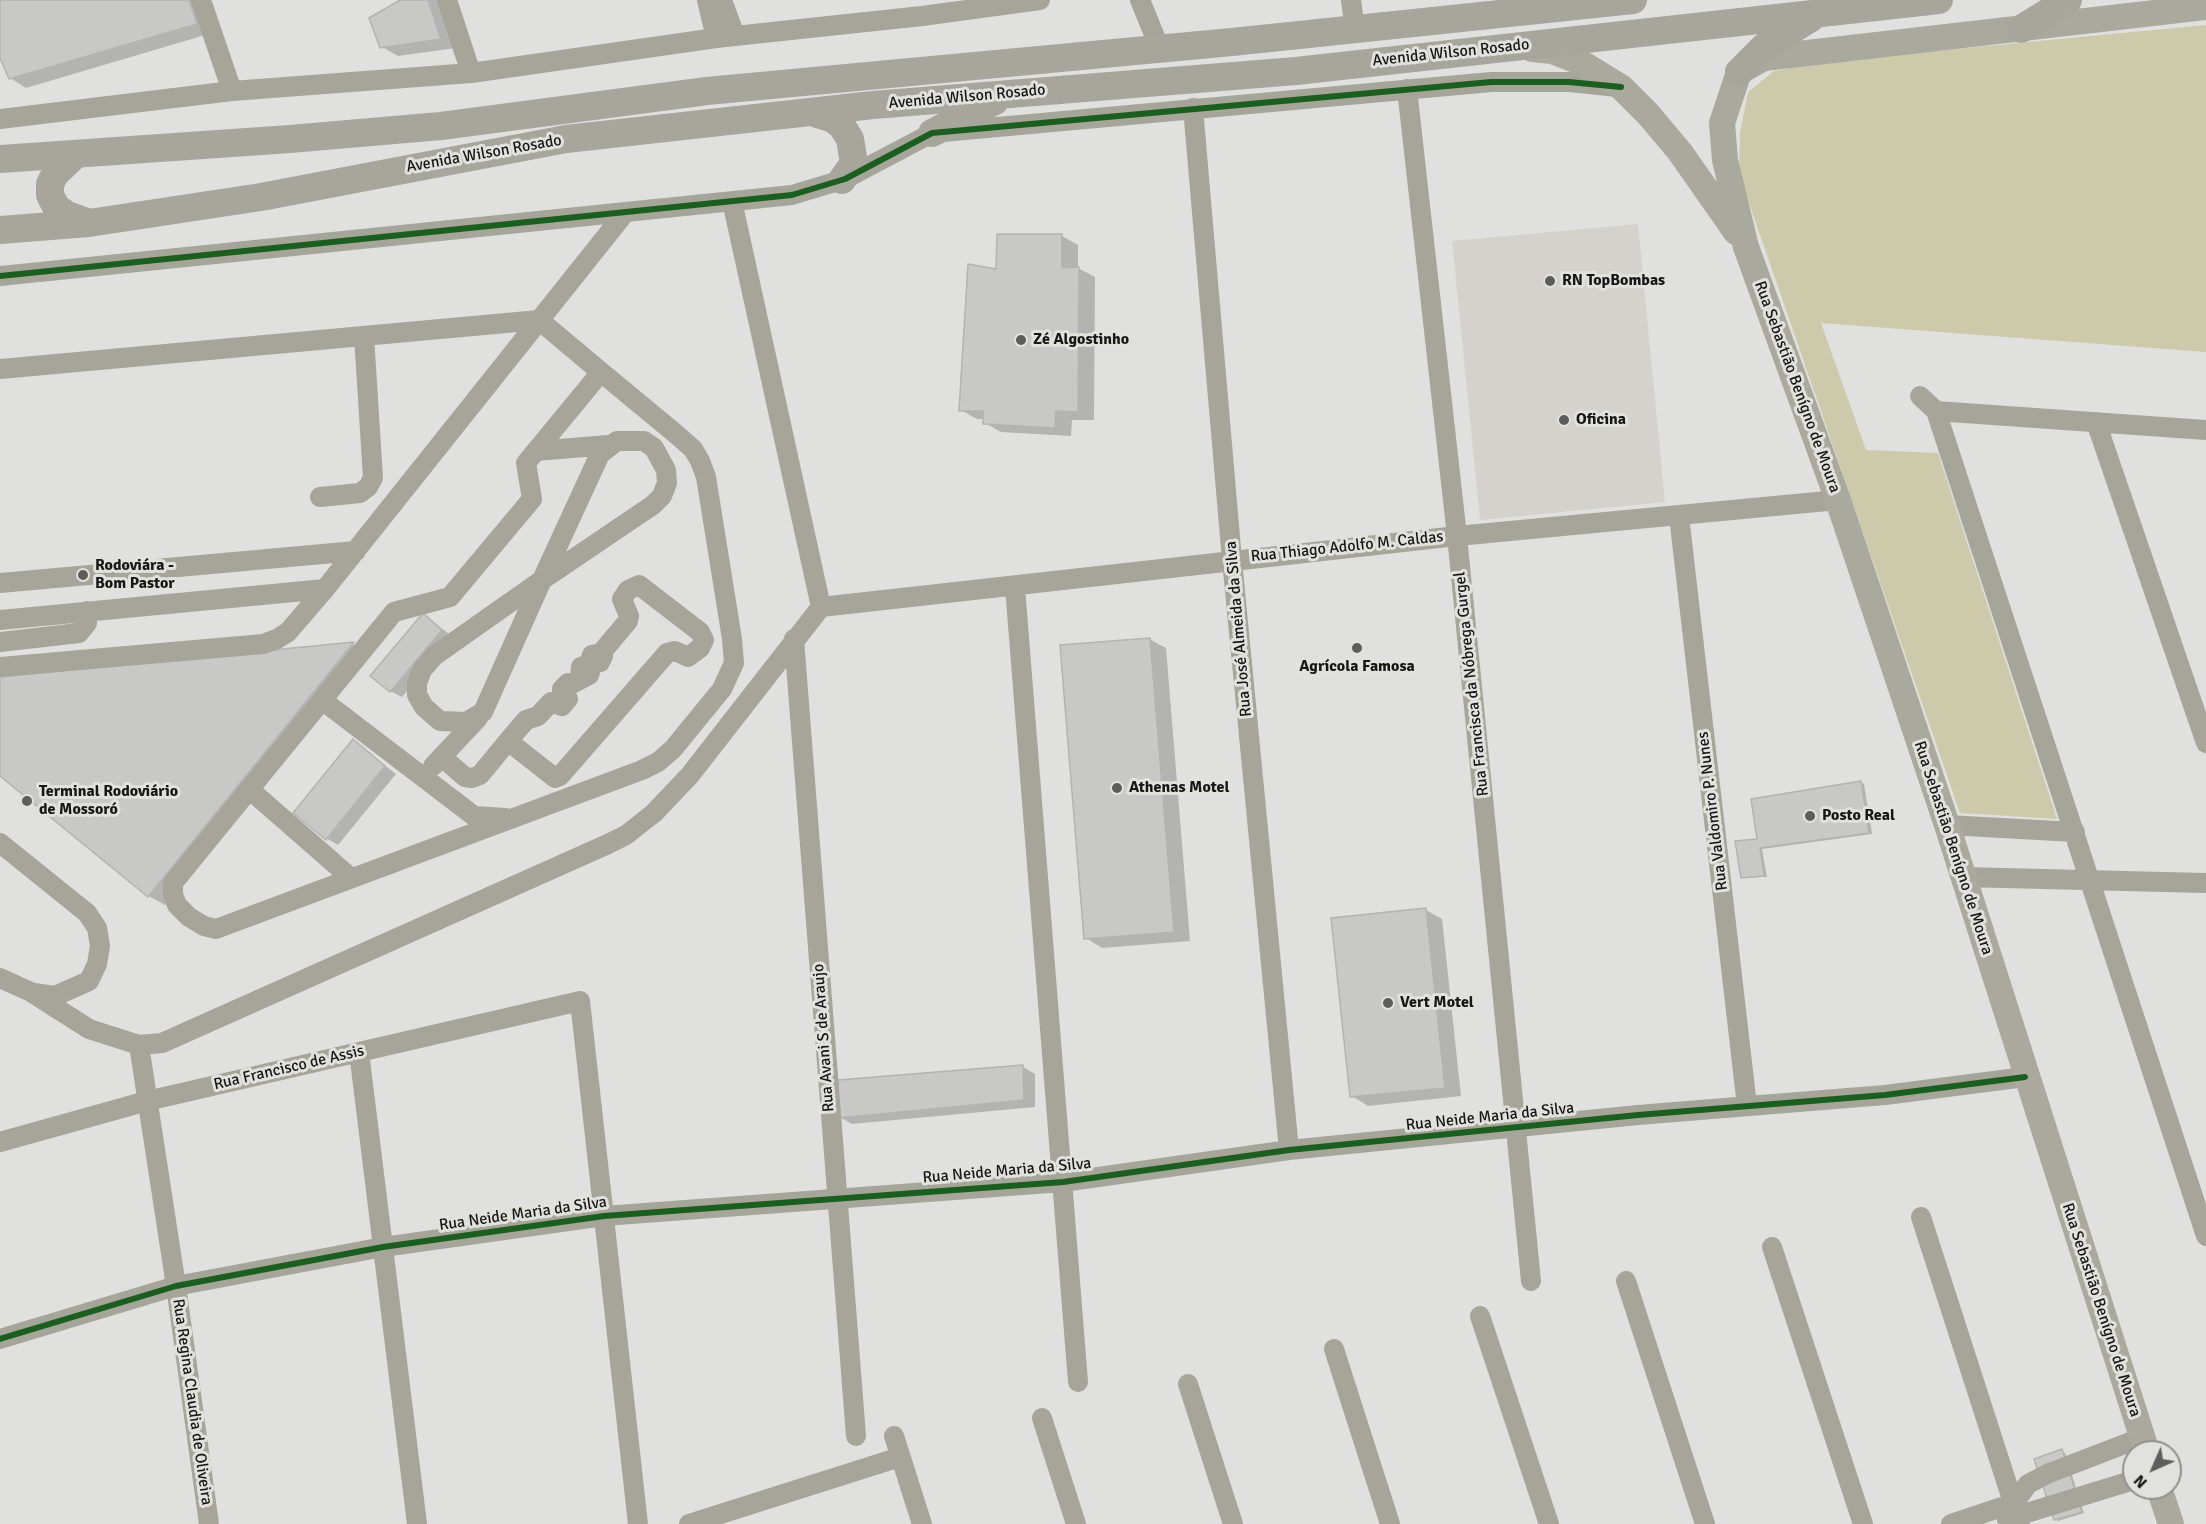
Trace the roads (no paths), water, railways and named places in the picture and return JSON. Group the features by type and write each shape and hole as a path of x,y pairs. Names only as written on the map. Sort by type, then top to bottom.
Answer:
{"highway":[{"name":"Avenida Wilson Rosado","path":"0,159 441,126 707,91 1355,30 1633,0"},
{"name":"Avenida Wilson Rosado","path":"0,230 89,223 261,197 566,139 811,112 1296,71 1939,0"},
{"path":"2021,29 2068,0"},
{"path":"1739,72 1764,47 1821,12"},
{"path":"932,133 1011,94"},
{"path":"811,112 833,119 842,126 850,139 854,163 842,180"},
{"path":"75,154 55,174 50,184 50,195 56,207 67,215 89,223"}],"main road":[{"path":"1746,248 1725,160 1722,123 1739,72 1764,58 2206,7"},
{"path":"1514,46 1552,51 1580,62 1621,87 1648,114 1680,152 1746,248"},
{"name":"Rua Sebastião Benígno de Moura","path":"1746,248 1838,500 1947,825 2025,1077 2143,1440"},
{"path":"2163,1500 2170,1524"}],"street":[{"path":"201,0 232,91"},
{"path":"447,0 471,73"},
{"path":"707,0 725,37"},
{"path":"722,0 725,37"},
{"path":"0,119 232,91 471,73 918,8 1040,0"},
{"path":"1140,0 1160,49"},
{"path":"1351,0 1355,30"},
{"path":"0,276 624,214 792,195 842,180 932,133 1491,82 1569,82 1621,87"},
{"name":"Rua Francisca da Nóbrega Gurgel","path":"1407,89 1457,536 1531,1281"},
{"name":"Rua José Almeida da Silva","path":"1193,108 1232,560 1289,1150"},
{"path":"0,966 31,992 89,1029 139,1045 162,1043 626,835 654,813 690,776 821,607 732,201"},
{"path":"0,666 263,644 288,632 356,551 624,214"},
{"path":"0,369 539,320 676,434 693,449 700,461 706,477 734,663 722,688 686,735 658,762 216,929 189,918 177,905 173,895 173,883 394,612 450,597 532,499 526,463 601,372"},
{"path":"320,497 360,493 368,487 373,478 364,336"},
{"path":"1920,396 1936,411 2206,1236"},
{"path":"1936,411 2206,430"},
{"path":"2096,422 2206,743"},
{"path":"483,712 466,722 440,721 424,707 417,695 417,682 422,670 434,656 652,505 662,496 667,483 666,470 654,448 644,441 629,440 608,445 536,451"},
{"path":"423,777 483,712 596,462 608,445"},
{"name":"Rua Thiago Adolfo M. Caldas","path":"821,607 1457,536 1838,500"},
{"name":"Rua Valdomiro P. Nunes","path":"1680,516 1747,1106"},
{"path":"0,583 356,551"},
{"path":"442,757 465,777 472,778 480,775 508,741 526,720 538,716 550,702 562,706 568,699 562,689 568,683 572,684 628,621 629,616 622,599 628,590 639,585 700,632 704,640 700,648 688,657 675,651 667,653 560,776 549,776 508,741"},
{"path":"1015,587 1078,1382"},
{"path":"0,620 325,589"},
{"path":"0,642 79,633 87,623 87,611"},
{"name":"Rua Avani S de Araujo","path":"794,639 856,1436"},
{"path":"322,700 474,816 511,819"},
{"path":"249,789 351,878"},
{"path":"1947,825 2074,832"},
{"path":"0,843 87,913 97,928 100,946 97,964 88,981 55,996 31,992 0,978"},
{"path":"1962,877 2206,883"},
{"name":"Rua Francisco de Assis","path":"0,1142 147,1101 580,1001 604,1216"},
{"name":"Rua Regina Claudia de Oliveira","path":"139,1045 176,1286 208,1524"},
{"path":"359,1052 417,1524"},
{"name":"Rua Neide Maria da Silva","path":"0,1339 176,1286 383,1247 604,1216 1063,1182 1289,1150 1516,1127 1885,1095 2025,1077"},
{"path":"604,1216 638,1524"},
{"path":"1921,1217 2017,1514"},
{"path":"1772,1247 1863,1524"},
{"path":"1626,1281 1705,1524"},
{"path":"1480,1316 1549,1524"},
{"path":"1334,1349 1390,1524"},
{"path":"1188,1384 1233,1524"},
{"path":"1042,1418 1076,1524"},
{"path":"894,1436 922,1524"},
{"path":"2017,1514 2028,1484 2047,1474 2122,1452"},
{"path":"689,1524 900,1457"},
{"path":"1993,1524 2017,1514 2122,1483"},
{"path":"1951,1524 2017,1514"}],"place":[{"name":"RN TopBombas","path":"1550,281"},
{"name":"Zé Algostinho","path":"1021,340"},
{"name":"Oficina","path":"1564,420"},
{"name":"Rodoviára - Bom Pastor","path":"83,575"},
{"name":"Agrícola Famosa","path":"1357,648"},
{"name":"Athenas Motel","path":"1117,788"},
{"name":"Terminal Rodoviário de Mossoró","path":"27,801"},
{"name":"Posto Real","path":"1810,816"},
{"name":"Vert Motel","path":"1388,1003"}]}
